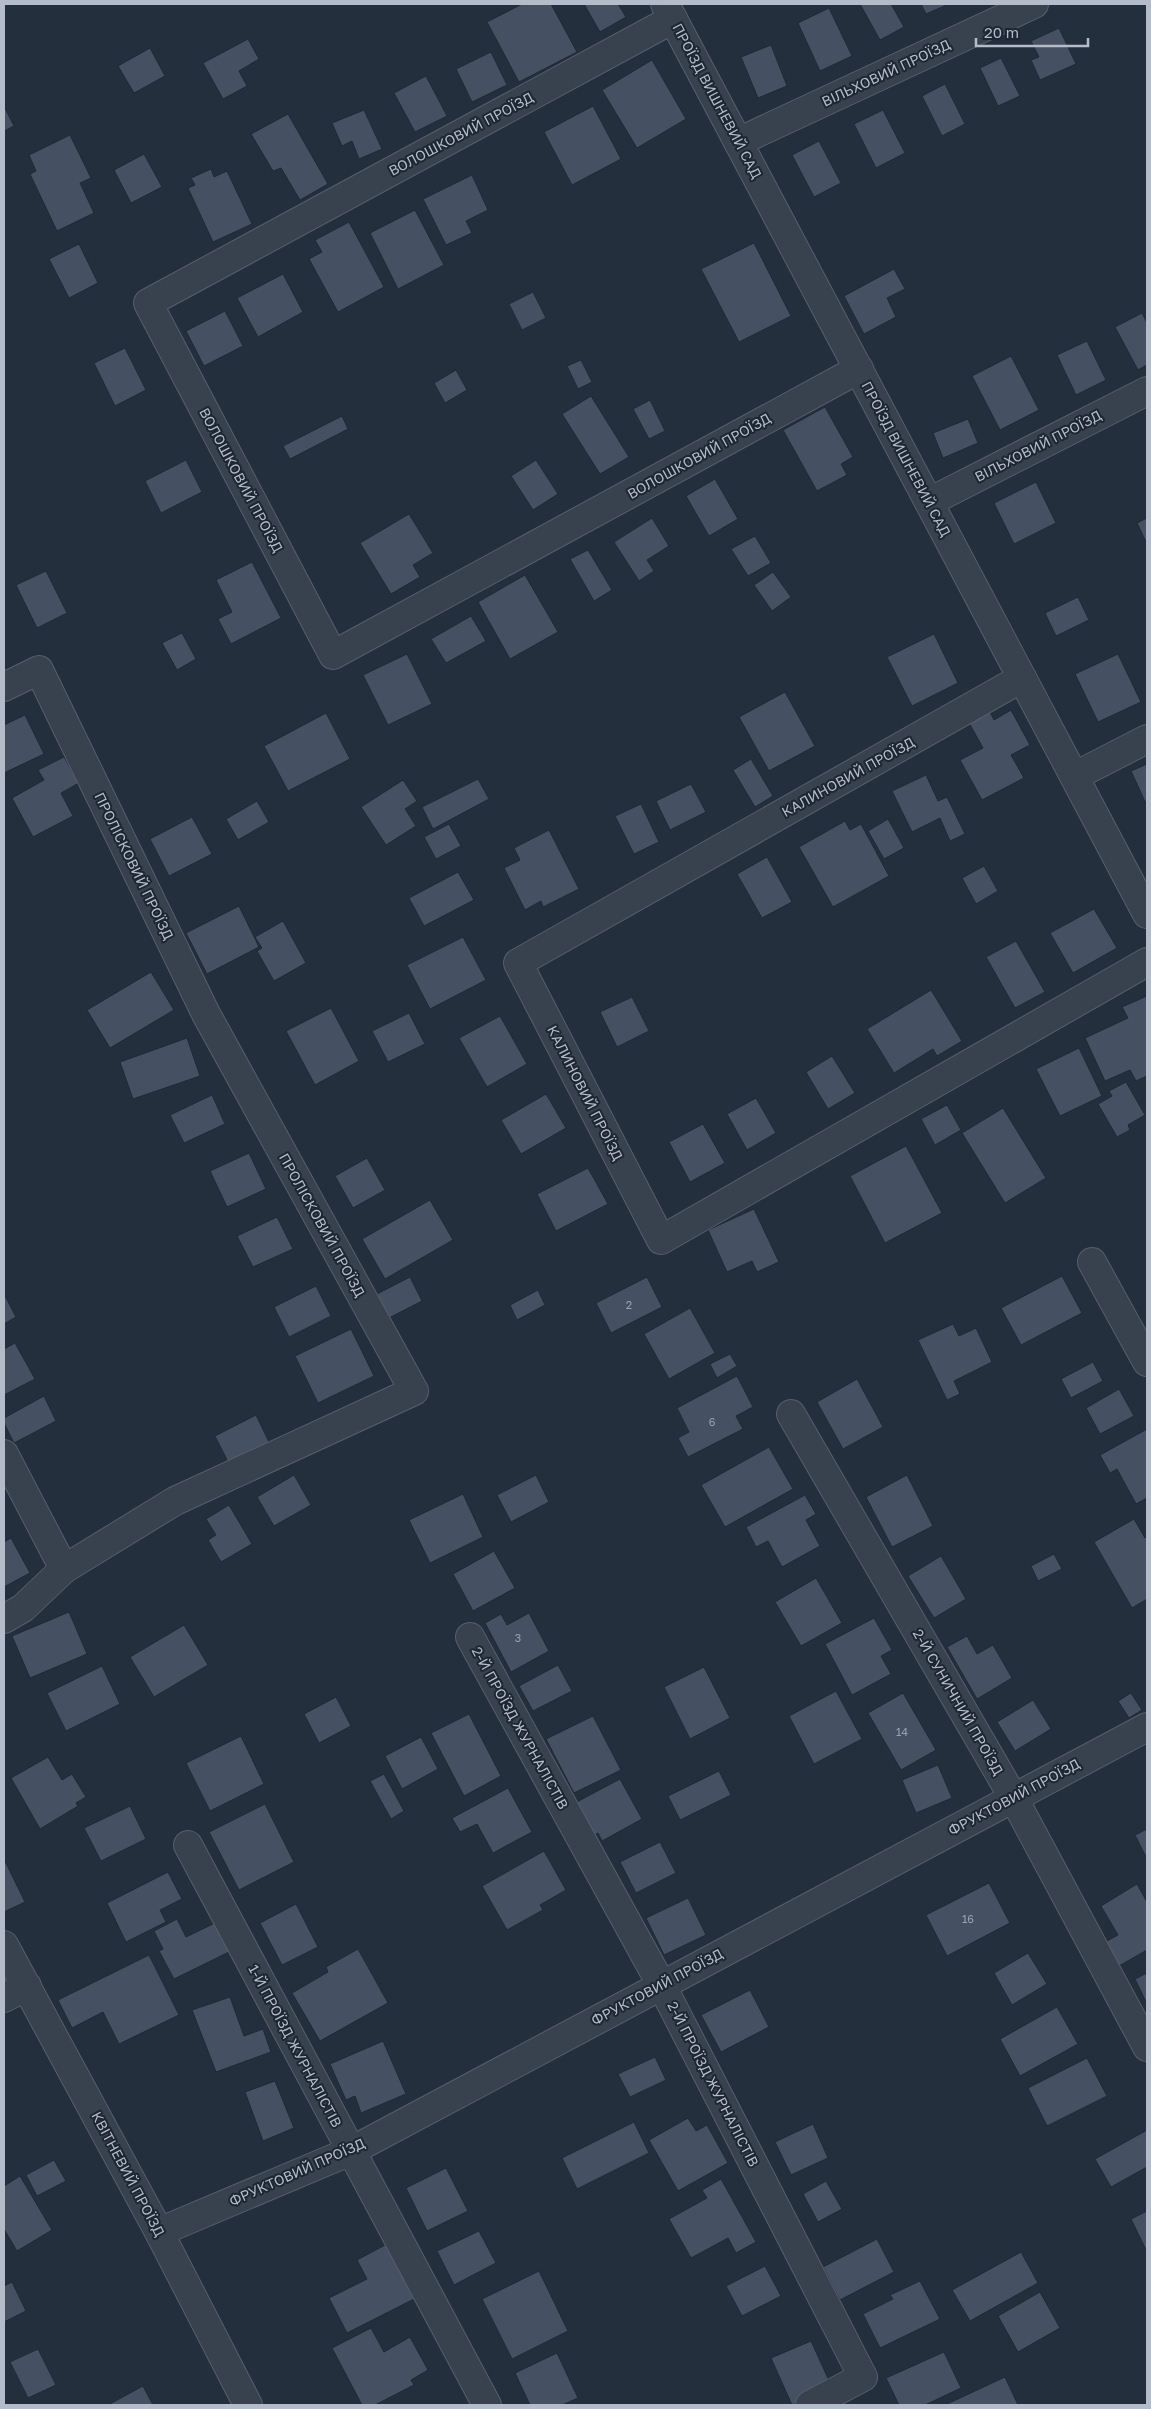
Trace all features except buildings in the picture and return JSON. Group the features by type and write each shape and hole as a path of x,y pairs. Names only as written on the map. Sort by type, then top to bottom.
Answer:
{"street":[{"name":"ВІЛЬХОВИЙ ПРОЇЗД","path":"738,142 1034,4"},
{"name":"ПРОЇЗД ВИШНЕВИЙ САД","path":"669,11 1147,914"},
{"name":"ВОЛОШКОВИЙ ПРОЇЗД","path":"669,11 148,303 333,655 859,369"},
{"name":"ВІЛЬХОВИЙ ПРОЇЗД","path":"929,502 1147,391"},
{"name":"ПРОЛІСКОВИЙ ПРОЇЗД","path":"4,687 39,670 206,1014 414,1391 175,1501 64,1569 23,1608 4,1619"},
{"name":"КАЛИНОВИЙ ПРОЇЗД","path":"1022,678 518,963 661,1240 1147,962"},
{"path":"1074,776 1147,739"},
{"path":"1092,1262 1147,1362"},
{"name":"2-Й СУНИЧНИЙ ПРОЇЗД","path":"790,1414 1013,1797 1147,2047"},
{"path":"4,1454 64,1569"},
{"name":"2-Й ПРОЇЗД ЖУРНАЛІСТІВ","path":"470,1637 661,1984 863,2377 810,2405"},
{"name":"ФРУКТОВИЙ ПРОЇЗД","path":"159,2232 350,2151 1147,1727"},
{"name":"1-Й ПРОЇЗД ЖУРНАЛІСТІВ","path":"188,1845 487,2405"},
{"name":"КВІТНЕВИЙ ПРОЇЗД","path":"4,1945 15,1992 159,2232 248,2405"}]}
